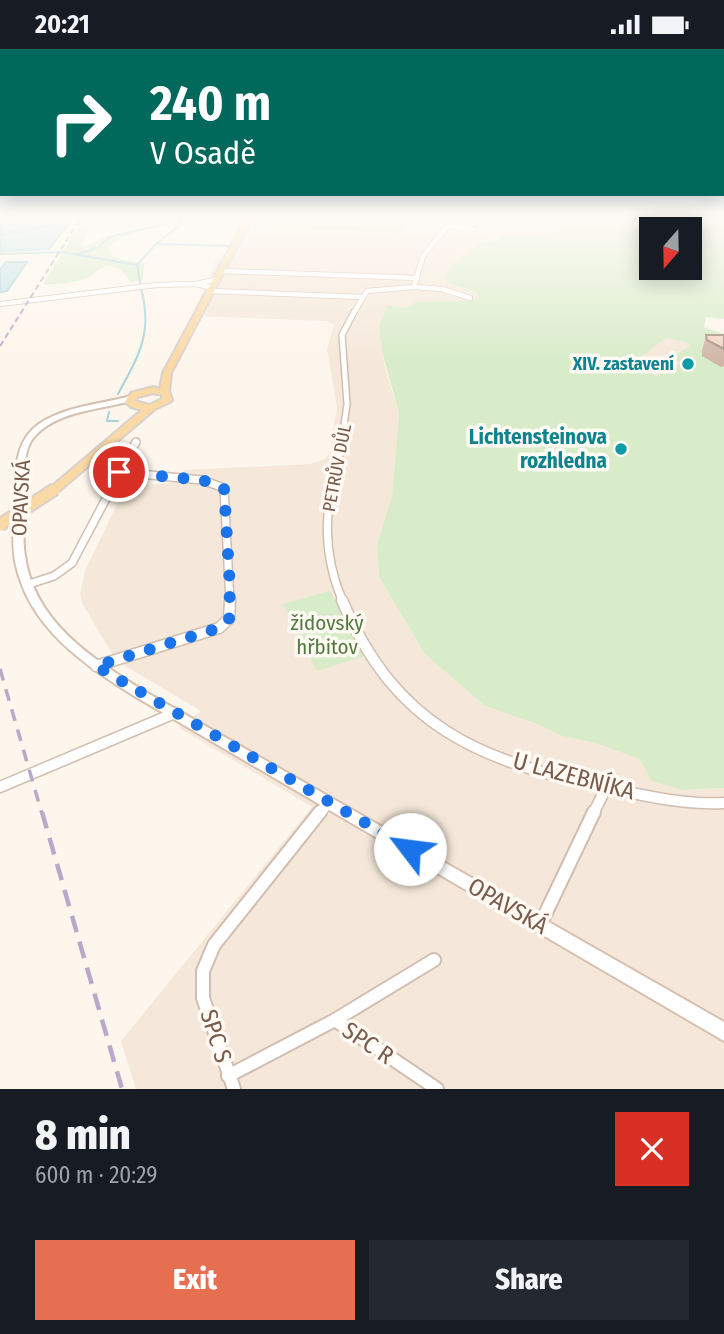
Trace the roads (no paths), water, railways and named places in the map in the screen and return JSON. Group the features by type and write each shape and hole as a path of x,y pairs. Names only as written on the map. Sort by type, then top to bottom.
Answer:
{"main road":[{"path":"133,403 167,373 226,265"},
{"path":"164,392 167,373"},
{"path":"0,525 55,489 152,407 167,401 168,396 164,392 149,390"},
{"path":"133,403 152,407"},
{"path":"129,425 136,412 133,403"},
{"name":"OPAVSKÁ","path":"133,403 68,414 49,422 32,434 25,447 19,557 26,585 52,627 77,652 96,666 724,1033"}],"street":[{"path":"414,287 421,265"},
{"path":"223,271 417,278"},
{"path":"0,304 156,285 196,284 218,279"},
{"path":"196,284 212,290 362,297 367,291 379,288 414,287 442,289 470,298"},
{"name":"PETRŮV DŮL","path":"335,586 329,560 327,531 329,491 347,412 341,362 342,338 346,323 363,301 362,297"},
{"path":"26,585 54,576 72,563 136,442"},
{"path":"96,666 219,628 229,619 230,587 224,488 202,480 119,472"},
{"name":"U LAZEBNÍKA","path":"335,586 393,688 428,719 464,740 522,766 606,788 703,804 724,803"},
{"path":"0,787 174,713"},
{"path":"540,925 606,788"},
{"name":"SPC S","path":"328,803 214,945 203,971 203,998 231,1082 434,960"},
{"name":"SPC R","path":"335,1020 437,1089"}],"water":[{"path":"4,265 25,265 7,291 0,292 0,270"}],"waterway":[{"path":"137,265 141,287"},
{"path":"118,394 138,355 145,331 141,288"},
{"path":"109,412 107,421 118,421"}],"railway":[{"path":"0,346 51,265"},
{"path":"0,669 42,814"},
{"path":"42,812 122,1089"}],"place":[{"name":"XIV. zastavení","path":"688,364"},
{"name":"Lichtensteinova rozhledna","path":"621,449"}],"park label":[{"name":"židovský hřbitov","path":"327,635"}]}
